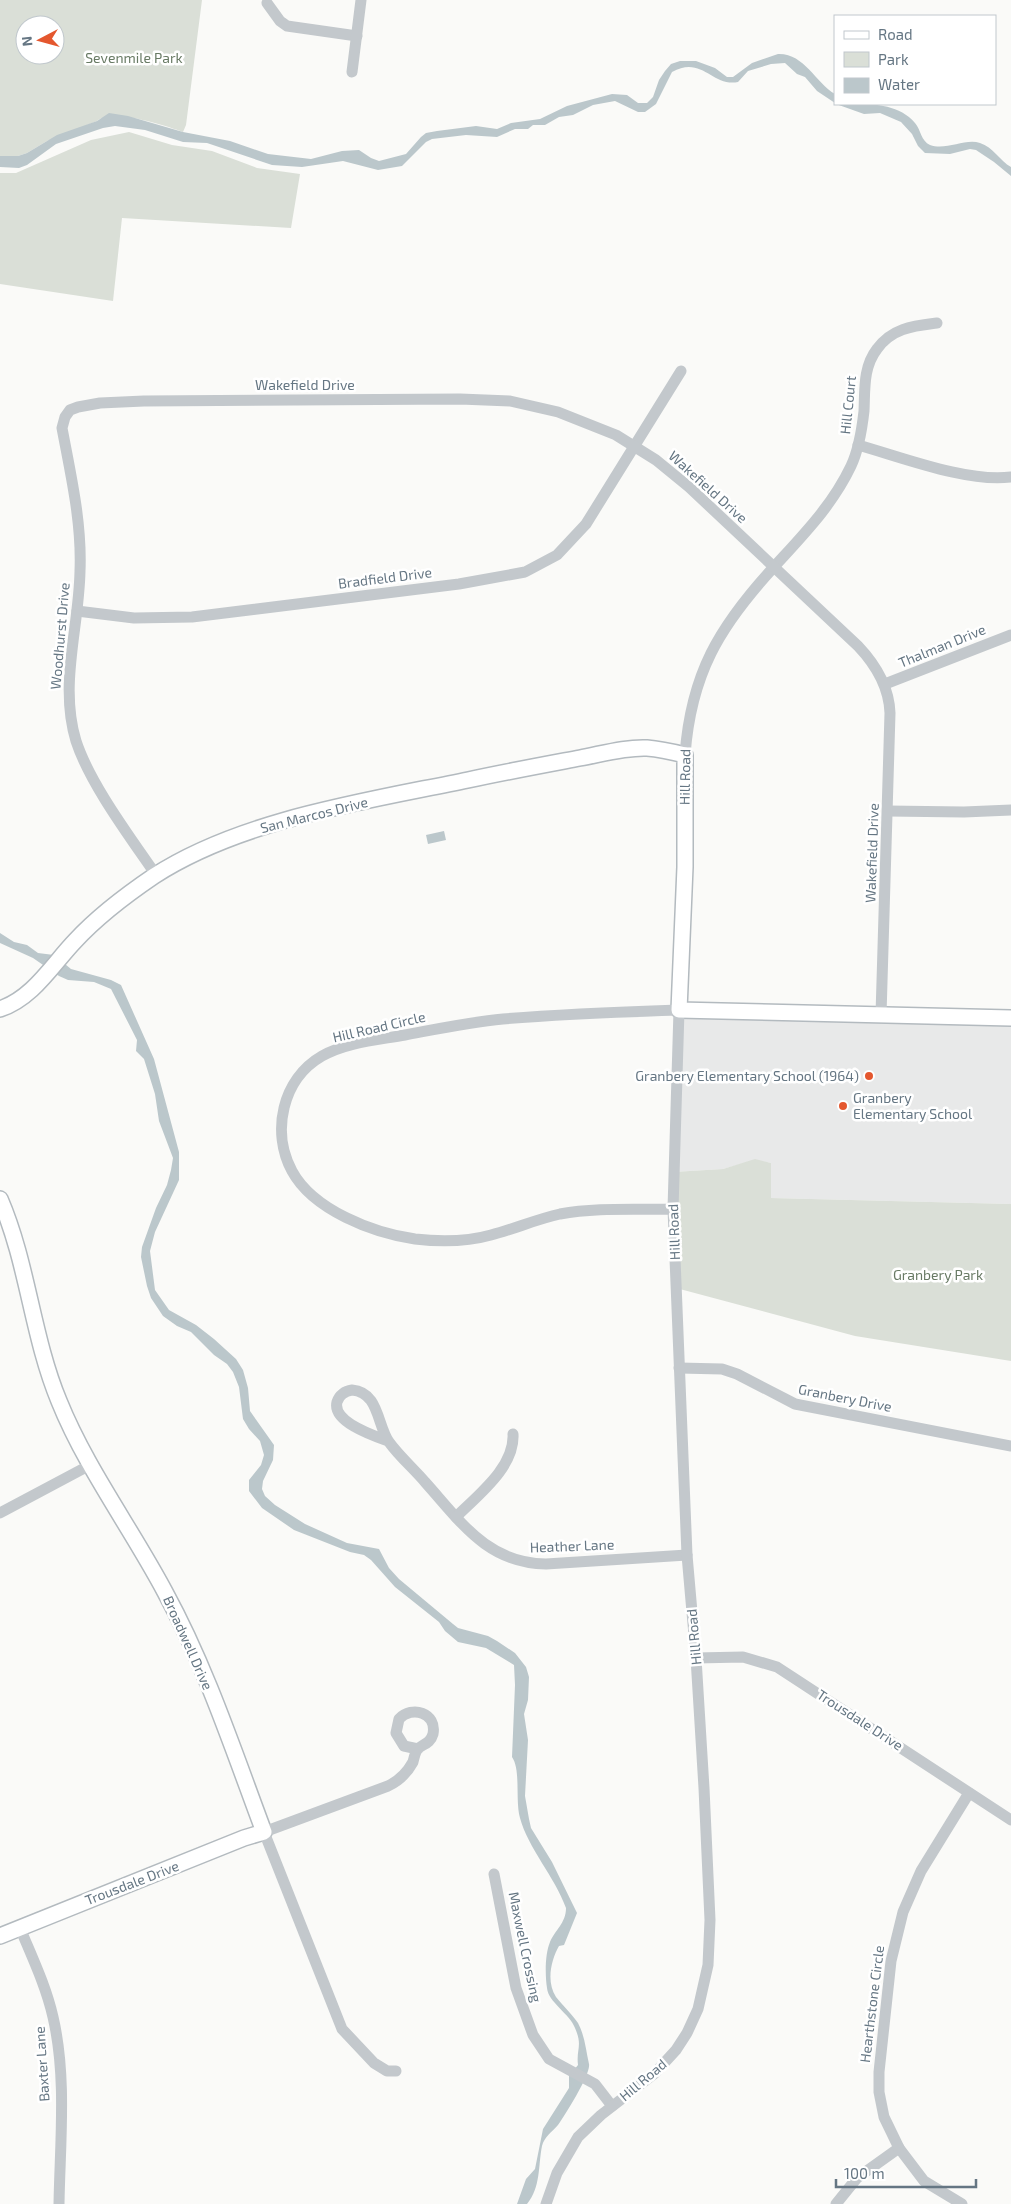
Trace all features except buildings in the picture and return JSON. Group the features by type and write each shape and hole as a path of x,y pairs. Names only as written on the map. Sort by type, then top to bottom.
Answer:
{"street":[{"path":"352,72 361,0"},
{"path":"267,3 280,21 287,26 356,36"},
{"name":"Hill Court","path":"773,568 806,534 833,500 852,465 863,420 866,375 875,352 886,339 900,330 937,323"},
{"name":"Bradfield Drive","path":"77,611 134,618 174,618 459,584 517,575 534,568 557,554 578,534 594,513 681,371"},
{"name":"Wakefield Drive","path":"70,410 92,404 144,401 510,401 558,412 597,427 634,445 678,477 864,652 884,684 889,699 890,713 881,1015"},
{"name":"Woodhurst Drive","path":"70,410 65,416 62,428 80,527 80,573 70,685 71,719 76,741 93,778 156,876"},
{"name":"Hill Court","path":"858,445 968,475 985,478 1011,477"},
{"name":"Hill Road","path":"546,2204 553,2181 568,2150 585,2129 654,2074 676,2050 693,2019 706,1982 710,1951 710,1920 696,1658 687,1556 673,1210 685,866 685,755 692,702 709,654 732,617 773,568"},
{"name":"Thalman Drive","path":"884,684 1011,634"},
{"name":"San Marcos Drive","path":"0,1009 23,997 101,917 156,876 221,842 252,830 363,802 622,750 649,748 685,755"},
{"path":"888,811 964,812 1011,810"},
{"path":"679,1010 1011,1018"},
{"name":"Hill Road Circle","path":"673,1210 572,1212 490,1235 464,1240 442,1241 402,1236 356,1222 322,1202 305,1189 294,1174 286,1158 282,1142 281,1120 288,1095 305,1070 324,1056 346,1047 449,1027 503,1019 679,1010"},
{"name":"Broadwell Drive","path":"0,1198 14,1234 42,1350 54,1390 92,1464 159,1580 183,1627 226,1731 342,2029 374,2063 383,2069 396,2071"},
{"name":"Granbery Drive","path":"679,1368 722,1369 736,1374 795,1404 1011,1446"},
{"name":"Heather Lane","path":"388,1441 358,1428 346,1420 337,1409 337,1401 341,1395 352,1390 366,1396 375,1406 388,1441 456,1517 488,1546 512,1560 524,1563 557,1564 687,1556"},
{"path":"456,1517 483,1490 506,1461 513,1447 513,1434"},
{"path":"0,1513 92,1464"},
{"name":"Trousdale Drive","path":"696,1658 743,1657 777,1667 1011,1820"},
{"path":"264,1832 392,1784 407,1771 418,1749"},
{"name":"Hearthstone Circle","path":"962,2204 924,2181 899,2148 884,2117 879,2081 880,2050 893,1952 903,1912 921,1871 970,1793"},
{"name":"Trousdale Drive","path":"0,1936 244,1838 264,1832"},
{"name":"Maxwell Crossing","path":"494,1874 513,1974 533,2035 546,2055 554,2062 600,2088 612,2106"},
{"name":"Baxter Lane","path":"20,1928 48,1999 58,2044 60,2095 59,2204"},
{"path":"836,2204 857,2178 899,2148"}],"shaded area":[{"name":"Granbery Elementary School","path":"679,1010 1011,1018 1011,1204 771,1198 771,1163 755,1160 723,1169 673,1172"}],"green space":[{"name":"Sevenmile Park","path":"0,0 202,0 186,125 183,132 138,119 114,116 104,117 47,141 18,156 0,156"},
{"path":"129,132 172,145 212,151 257,168 300,174 291,228 122,218 113,301 0,284 0,173 16,173 91,140"},
{"name":"Granbery Park","path":"755,1159 771,1163 771,1198 1011,1204 1011,1361 855,1336 676,1288 673,1172 723,1169"}],"water":[{"path":"778,54 795,58 834,93 834,102 817,91 805,77 797,74 785,63 771,64 748,71 738,82 721,80 691,67 672,72 656,104 645,112 638,112 615,101 593,105 573,115 559,117 545,125 533,125 528,129 515,129 497,137 466,135 432,139 426,142 402,166 378,170 343,161 302,167 272,165 207,143 183,142 145,130 115,126 103,128 56,144 27,165 19,168 0,167 0,156 18,156 27,153 57,135 97,121 109,113 128,116 183,132 230,141 268,154 311,159 342,151 359,150 379,161 406,154 426,133 476,126 497,129 511,123 540,119 567,106 612,94 627,95 638,103 647,103 653,97 659,80 665,71 671,64 680,61 696,61 715,68 727,77 733,77 752,63"},
{"path":"839,105 878,105 889,107 907,116 915,123 925,141 930,145 942,147 974,142 985,145 1011,167 1011,176 976,150 970,149 950,154 925,153 901,122 880,113 864,114"},
{"path":"444,831 446,840 428,844 426,835"},
{"path":"0,933 14,942 27,945 38,953 54,955 71,969 111,980 121,985 154,1059 179,1152 179,1180 155,1232 150,1251 155,1290 169,1310 196,1325 214,1339 236,1359 243,1370 248,1388 250,1411 274,1445 273,1460 263,1481 262,1489 265,1496 275,1505 305,1524 347,1543 379,1549 389,1568 399,1579 453,1624 458,1628 488,1636 497,1641 515,1653 526,1667 529,1677 528,1700 524,1714 528,1740 525,1796 529,1819 531,1828 552,1862 577,1913 564,1945 559,1946 554,1958 550,1978 551,1985 556,1997 578,2023 584,2038 589,2064 589,2069 582,2085 571,2104 558,2125 546,2137 543,2143 535,2191 527,2204 517,2204 526,2179 535,2169 543,2129 569,2088 569,2076 578,2065 579,2043 572,2023 551,1998 547,1988 546,1965 548,1947 564,1918 566,1908 529,1840 520,1818 516,1769 512,1757 514,1665 486,1648 458,1642 445,1631 439,1622 395,1587 371,1560 364,1555 350,1552 294,1530 262,1508 249,1491 249,1480 261,1465 264,1455 260,1441 243,1419 239,1387 233,1372 227,1364 214,1355 191,1332 177,1326 163,1316 151,1298 147,1286 141,1257 142,1247 156,1208 167,1185 173,1158 159,1121 155,1094 144,1059 136,1051 137,1040 111,989 94,982 68,980 59,976 33,958 0,943"}],"place":[{"name":"Granbery Elementary School (1964)","path":"869,1076"},
{"name":"Granbery Elementary School","path":"843,1106"}]}
